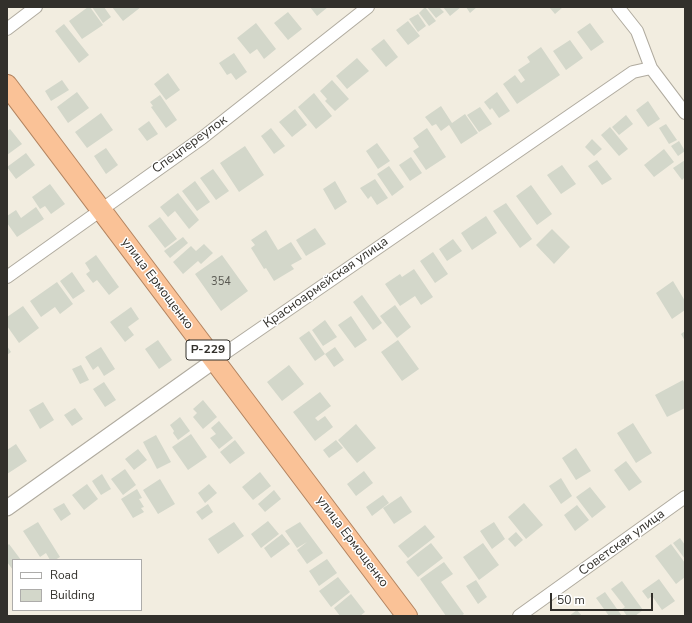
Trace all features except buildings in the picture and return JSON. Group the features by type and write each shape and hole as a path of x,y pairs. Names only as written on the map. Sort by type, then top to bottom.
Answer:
{"highway":[{"name":"улица Ермощенко","path":"7,86 408,616"}],"street":[{"path":"7,29 36,7"},
{"name":"Спецпереулок","path":"7,277 202,138 368,7"},
{"path":"618,7 637,31 651,68 685,113"},
{"name":"Красноармейская улица","path":"7,508 215,360 633,72 651,68"},
{"name":"Советская улица","path":"519,616 685,497"}]}
